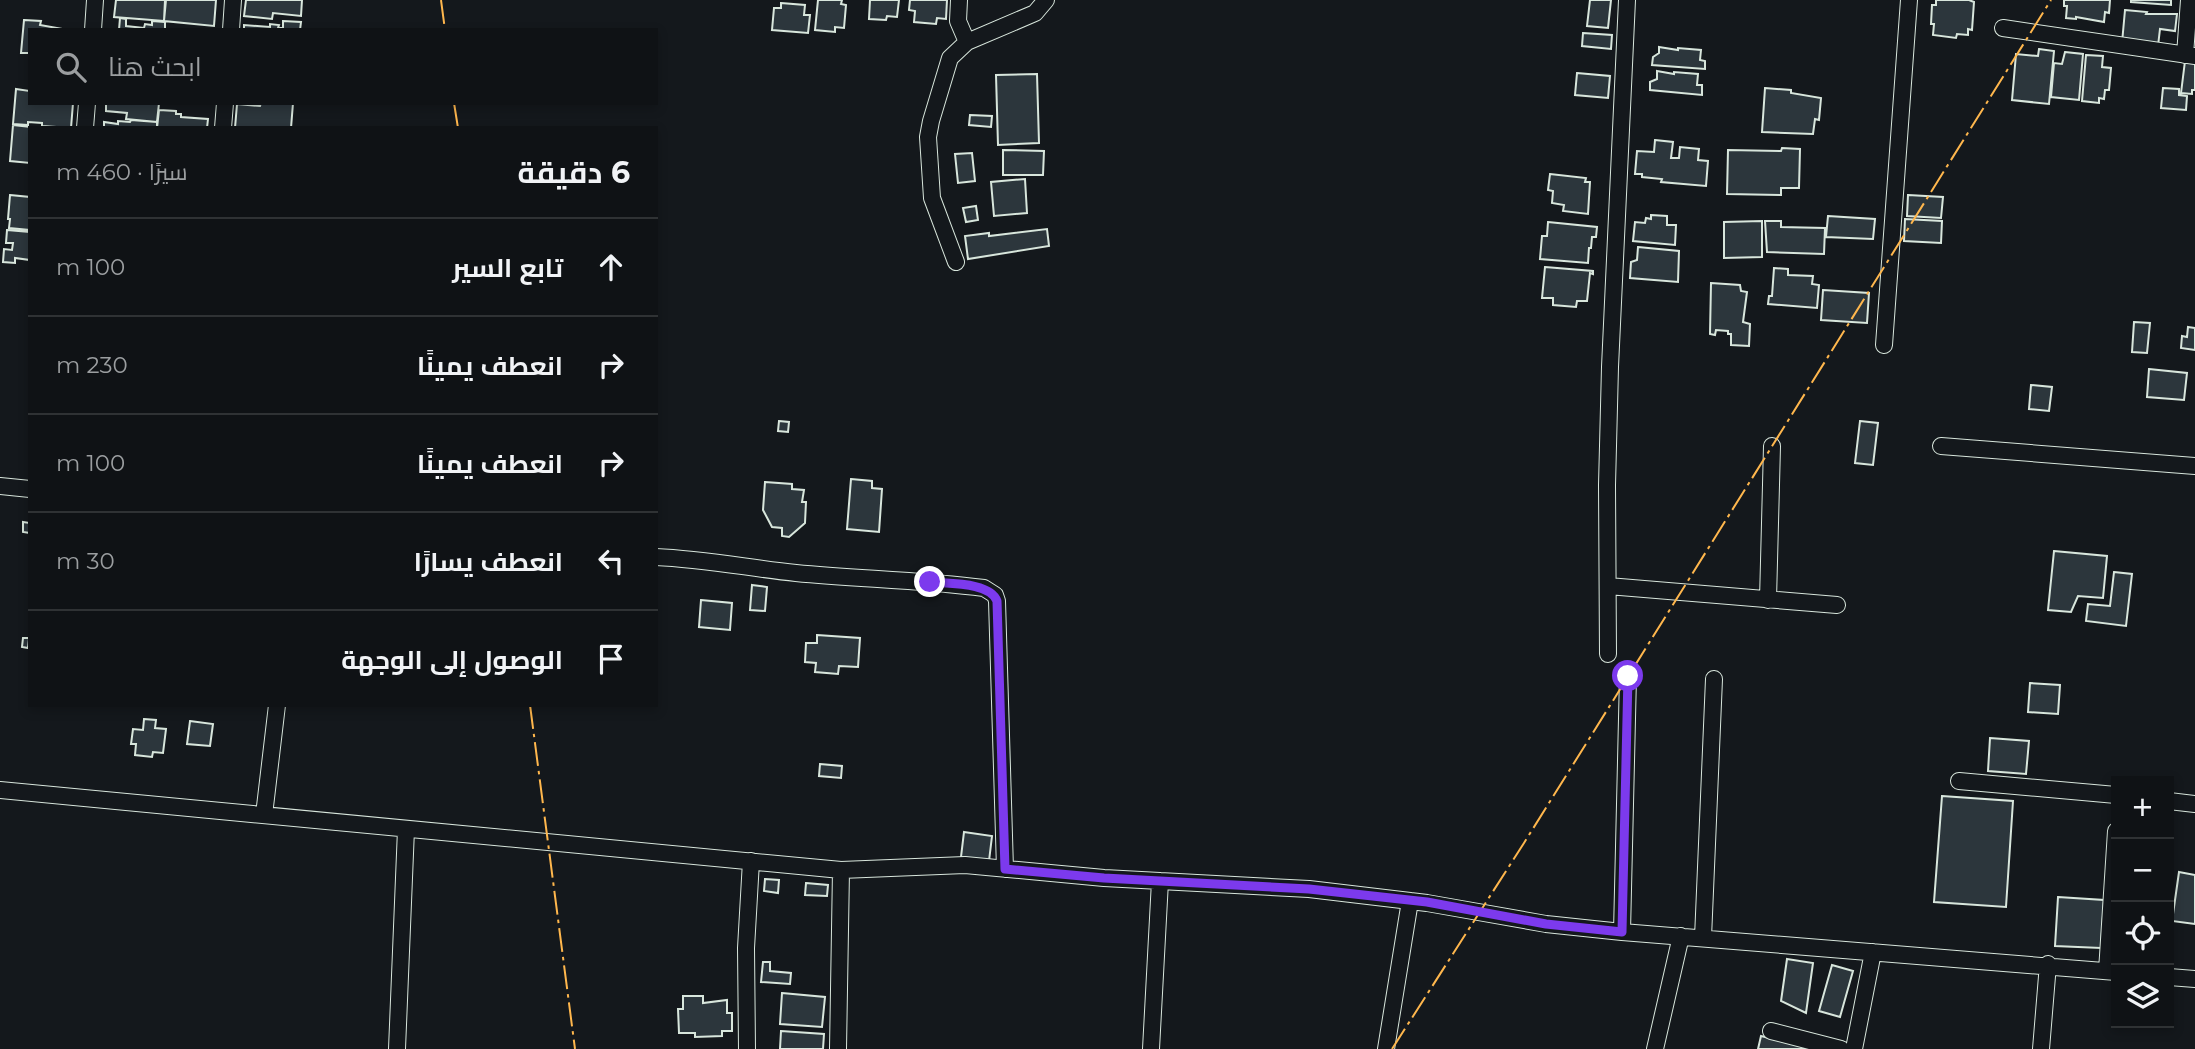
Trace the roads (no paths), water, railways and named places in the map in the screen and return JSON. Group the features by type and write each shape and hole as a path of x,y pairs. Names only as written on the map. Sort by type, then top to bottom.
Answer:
{"street":[{"path":"93,28 95,0"},
{"path":"231,28 233,0"},
{"path":"959,0 958,20 967,43"},
{"path":"956,262 932,198 928,136 950,58 967,43 1035,13 1046,0"},
{"path":"1608,654 1607,485 1610,367 1628,0"},
{"path":"1884,345 1909,0"},
{"path":"2003,28 2190,55 2189,0"},
{"path":"85,126 87,105"},
{"path":"223,126 225,105"},
{"path":"1768,600 1772,446"},
{"path":"1941,446 2195,466"},
{"path":"0,486 28,489"},
{"path":"658,557 796,573 930,582 991,591 997,601 1005,869"},
{"path":"1608,586 1837,605"},
{"path":"1622,932 1628,676"},
{"path":"1703,938 1714,679"},
{"path":"264,815 277,707"},
{"path":"1959,780 2111,795"},
{"path":"0,790 841,870 965,865 1160,881 1309,889 1410,901 1546,924 1622,932 2111,971"},
{"path":"2174,802 2195,804"},
{"path":"397,1049 407,829"},
{"path":"2112,965 2116,839"},
{"path":"747,1049 746,948 751,861"},
{"path":"838,1049 841,870"},
{"path":"1151,1049 1160,881"},
{"path":"1386,1049 1410,901"},
{"path":"1655,1049 1681,936"},
{"path":"1854,1049 1873,952"},
{"path":"2041,1049 2048,964"},
{"path":"2174,977 2195,979"},
{"path":"1771,1031 1841,1049"}]}
